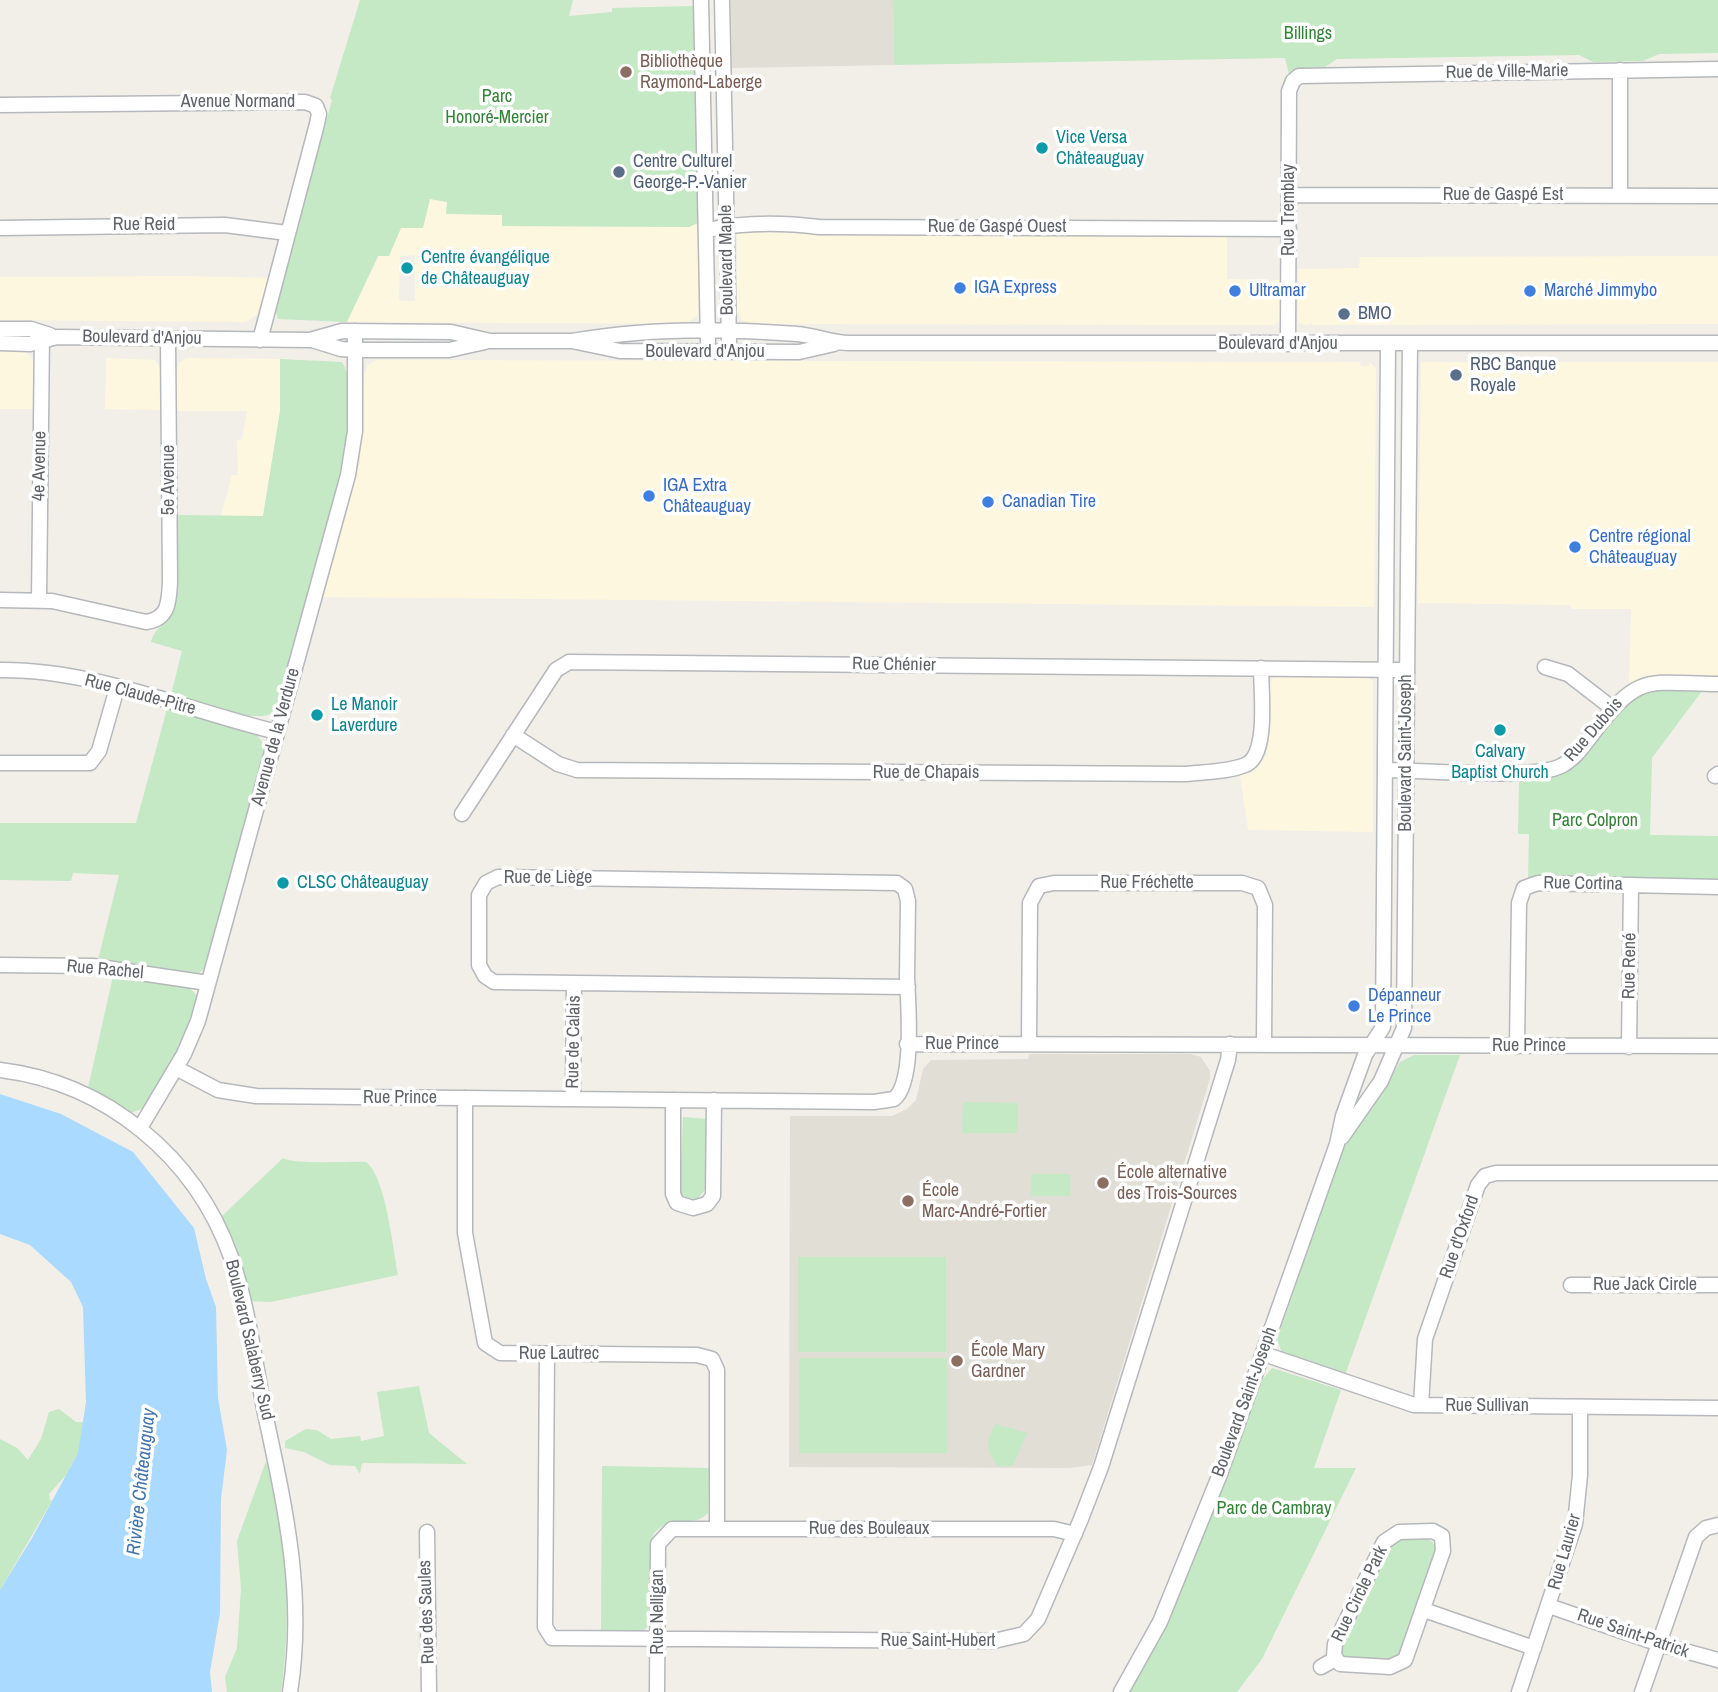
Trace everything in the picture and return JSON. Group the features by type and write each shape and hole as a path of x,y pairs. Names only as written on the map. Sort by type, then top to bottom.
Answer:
{"street":[{"name":"Boulevard Maple","path":"701,0 708,352"},
{"name":"Boulevard Maple","path":"722,0 729,352"},
{"path":"702,50 723,50"},
{"name":"Rue de Ville-Marie","path":"1296,78 1307,74 1718,69"},
{"path":"1620,70 1620,196"},
{"name":"Rue Tremblay","path":"1288,344 1289,91 1296,78"},
{"name":"Avenue Normand","path":"0,104 312,103 317,107 319,117 260,340"},
{"path":"704,111 724,110"},
{"path":"705,166 725,166"},
{"name":"Rue de Gaspé Est","path":"1289,195 1718,196"},
{"name":"Rue de Gaspé Ouest","path":"707,230 780,222 818,227 1289,229"},
{"name":"Rue Reid","path":"0,228 225,225 287,233"},
{"name":"Boulevard d'Anjou","path":"0,329 42,337"},
{"name":"Boulevard d'Anjou","path":"0,344 42,337 310,340 342,331 451,332 490,341"},
{"name":"Avenue de la Verdure","path":"140,1128 194,1033 354,450 355,331"},
{"name":"Boulevard d'Anjou","path":"310,340 355,350 449,350 490,341 572,341 621,332 799,334 839,343 1718,343"},
{"name":"4e Avenue","path":"39,600 42,337"},
{"name":"5e Avenue","path":"39,600 140,622 160,618 168,607 168,339"},
{"name":"Boulevard d'Anjou","path":"572,341 620,351 708,352 799,352 839,343"},
{"name":"Boulevard Saint-Joseph","path":"1337,1144 1375,1091 1404,1028 1410,343"},
{"name":"Boulevard Saint-Joseph","path":"1121,1692 1141,1661 1163,1616 1264,1354 1365,1055 1383,1027 1388,344"},
{"path":"1387,451 1409,451"},
{"path":"1385,599 1407,600"},
{"path":"0,600 39,600"},
{"name":"Rue Chénier","path":"462,814 556,670 569,662 1407,670"},
{"path":"1545,667 1568,674 1612,708"},
{"name":"Rue de Chapais","path":"513,735 558,764 584,770 1186,774 1242,766 1258,754 1261,741 1261,668"},
{"name":"Rue Claude-Pitre","path":"0,670 44,671 277,732"},
{"name":"Rue Dubois","path":"1385,770 1529,772 1556,769 1577,754 1626,694 1647,684 1718,684"},
{"path":"0,763 90,763 99,751 117,688"},
{"name":"Rue de Liège","path":"907,1044 908,987 907,894 902,885 891,881 498,877 486,883 479,895 478,958 485,976 500,984 908,987"},
{"name":"Rue Fréchette","path":"1029,1044 1030,903 1039,886 1054,883 1242,883 1258,888 1265,905 1264,1044"},
{"name":"Rue Cortina","path":"1517,1046 1521,892 1528,885 1538,883 1718,887"},
{"name":"Rue René","path":"1629,1046 1631,886"},
{"name":"Rue Rachel","path":"0,965 93,966 208,983"},
{"name":"Rue de Calais","path":"573,1099 575,984"},
{"name":"Rue Prince","path":"176,1068 218,1090 243,1096 890,1101 901,1093 905,1085 907,1044 1718,1046"},
{"name":"Rue Saint-Hubert","path":"547,1353 547,1632 559,1640 1010,1639 1030,1630 1038,1619 1101,1467 1228,1060 1230,1044"},
{"name":"Boulevard Salaberry Sud","path":"0,1070 68,1085 140,1128 171,1157 215,1220 235,1268 293,1553 296,1625 290,1692"},
{"name":"Rue Lautrec","path":"465,1098 465,1233 483,1338 491,1350 500,1353 697,1355 712,1359 717,1370 717,1528"},
{"path":"673,1100 673,1194 677,1203 693,1208 707,1204 713,1196 714,1100"},
{"name":"Rue d'Oxford","path":"1421,1405 1425,1339 1478,1185 1485,1176 1496,1173 1718,1173"},
{"name":"Rue Jack Circle","path":"1571,1285 1718,1285"},
{"name":"Rue Sullivan","path":"1264,1354 1386,1398 1421,1405 1718,1408"},
{"name":"Rue Laurier","path":"1519,1692 1577,1515 1580,1407"},
{"path":"1642,1692 1696,1536 1706,1528 1718,1525"},
{"name":"Rue des Bouleaux","path":"664,1534 678,1528 717,1528 1054,1529 1074,1534"},
{"name":"Rue Circle Park","path":"1433,1531 1444,1540 1442,1558 1424,1610 1407,1657 1398,1665 1349,1666 1340,1664 1335,1659 1335,1644 1381,1546 1395,1533 1433,1531"},
{"name":"Rue des Saules","path":"427,1532 429,1692"},
{"name":"Rue Nelligan","path":"657,1692 658,1550 664,1534"},
{"name":"Rue Saint-Patrick","path":"1549,1606 1659,1644 1718,1660"},
{"path":"1424,1610 1534,1648"},
{"name":"Rue Circle Park","path":"1321,1667 1335,1659"}],"shaded area":[{"path":"731,0 893,0 894,65 732,68"},
{"path":"429,199 447,202 446,213 502,215 502,226 689,227 698,223 698,315 685,324 347,322 379,256 389,256 401,228","holes":["415,255 415,301 399,301 400,256"]},
{"path":"737,230 1227,232 1227,279 1280,280 1281,320 1275,325 750,324 742,320 737,310"},
{"path":"1718,256 1718,324 1298,323 1298,269 1359,268 1360,257"},
{"path":"0,277 269,278 257,315 245,322 0,320"},
{"path":"0,351 23,351 30,355 34,363 34,409 0,409"},
{"path":"106,358 155,360 162,372 164,410 105,409"},
{"path":"187,358 280,359 280,411 263,516 221,516 232,475 238,475 237,440 242,439 247,411 177,411 176,373 179,363"},
{"path":"377,360 1360,362 1361,366 1369,366 1369,362 1376,368 1374,607 323,597 360,461 364,375 368,365"},
{"path":"1421,362 1718,362 1718,677 1665,676 1629,683 1631,609 1571,609 1570,605 1418,603"},
{"path":"1367,677 1373,681 1373,832 1248,830 1240,775 1257,768 1267,754 1269,686 1273,678"},
{"path":"1029,1054 1191,1054 1201,1057 1210,1071 1210,1079 1092,1465 1069,1468 789,1467 790,1116 892,1116 907,1109 916,1100 923,1069 931,1060 1028,1059"}],"green space":[{"name":"Parc Honoré-Mercier","path":"360,0 573,0 569,16 612,12 612,8 693,6 698,223 689,227 502,226 502,215 446,214 447,202 430,199 423,228 401,228 389,256 378,256 347,322 278,319 275,309 332,100 330,98"},
{"name":"Billings","path":"893,0 1718,0 1718,53 1659,54 1643,61 1593,62 1579,55 1337,59 1325,67 1301,68 1289,74 1285,58 894,65"},
{"path":"280,359 342,362 349,384 349,427 344,465 276,712 265,716 247,716 171,695 182,651 151,642 155,633 168,620 176,602 174,515 263,516 280,411"},
{"name":"Parc Colpron","path":"1659,690 1702,691 1652,758 1650,835 1718,836 1718,880 1528,879 1529,834 1518,834 1519,779 1549,776 1570,767 1587,753 1623,706 1639,695"},
{"path":"167,709 256,734 266,747 205,968 199,973 98,960 119,875 73,873 71,881 0,880 0,823 136,823"},
{"path":"113,976 189,987 198,997 179,1050 144,1108 130,1113 88,1088"},
{"path":"1414,1055 1460,1055 1345,1375 1282,1352 1277,1340 1345,1142 1383,1092 1400,1062"},
{"path":"963,1102 1018,1103 1017,1133 962,1133"},
{"path":"683,1117 707,1119 706,1189 696,1200 683,1196 680,1189"},
{"path":"283,1158 310,1162 366,1162 373,1170 384,1197 398,1275 271,1302 249,1301 220,1218"},
{"path":"1031,1174 1070,1174 1070,1196 1031,1196"},
{"path":"798,1257 946,1257 946,1352 798,1352"},
{"path":"799,1358 947,1358 947,1453 799,1453"},
{"name":"Parc de Cambray","path":"1272,1368 1341,1390 1314,1468 1356,1468 1262,1659 1237,1692 1130,1692 1169,1622 1262,1380"},
{"path":"419,1386 429,1433 467,1464 362,1463 360,1474 355,1466 330,1465 304,1452 285,1448 285,1441 306,1429 317,1430 331,1439 360,1436 361,1441 384,1436 377,1392"},
{"path":"59,1409 76,1422 84,1422 78,1453 66,1475 49,1494 50,1501 53,1499 0,1590 0,1439 17,1448 28,1460 41,1439 49,1412"},
{"path":"996,1424 1027,1433 1013,1466 998,1466 991,1456 988,1445"},
{"path":"266,1461 279,1518 286,1576 286,1634 281,1692 227,1692 225,1677 237,1648 241,1589 237,1541"},
{"path":"602,1466 709,1468 708,1513 702,1518 663,1526 652,1538 650,1617 647,1627 641,1633 601,1634"},
{"path":"1400,1538 1427,1539 1437,1550 1401,1654 1395,1660 1343,1658 1340,1651 1342,1643 1388,1547"}],"water":[{"name":"Rivière Châteauguay","path":"0,1094 61,1114 133,1152 194,1228 206,1279 216,1307 218,1398 227,1450 221,1499 220,1613 210,1672 212,1692 0,1692 0,1590 78,1453 86,1402 83,1307 71,1282 30,1245 0,1234"}],"place":[{"name":"Bibliothèque Raymond-Laberge","path":"626,72"},
{"name":"Vice Versa Châteauguay","path":"1042,148"},
{"name":"Centre Culturel George-P.-Vanier","path":"619,172"},
{"name":"Centre évangélique de Châteauguay","path":"407,268"},
{"name":"IGA Express","path":"960,288"},
{"name":"Ultramar","path":"1235,291"},
{"name":"Marché Jimmybo","path":"1530,291"},
{"name":"BMO","path":"1344,314"},
{"name":"RBC Banque Royale","path":"1456,375"},
{"name":"IGA Extra Châteauguay","path":"649,496"},
{"name":"Canadian Tire","path":"988,502"},
{"name":"Centre régional Châteauguay","path":"1575,547"},
{"name":"Le Manoir Laverdure","path":"317,715"},
{"name":"Calvary Baptist Church","path":"1500,730"},
{"name":"CLSC Châteauguay","path":"283,883"},
{"name":"Dépanneur Le Prince","path":"1354,1006"},
{"name":"École alternative des Trois-Sources","path":"1103,1183"},
{"name":"École Marc-André-Fortier","path":"908,1201"},
{"name":"École Mary Gardner","path":"957,1361"}]}
